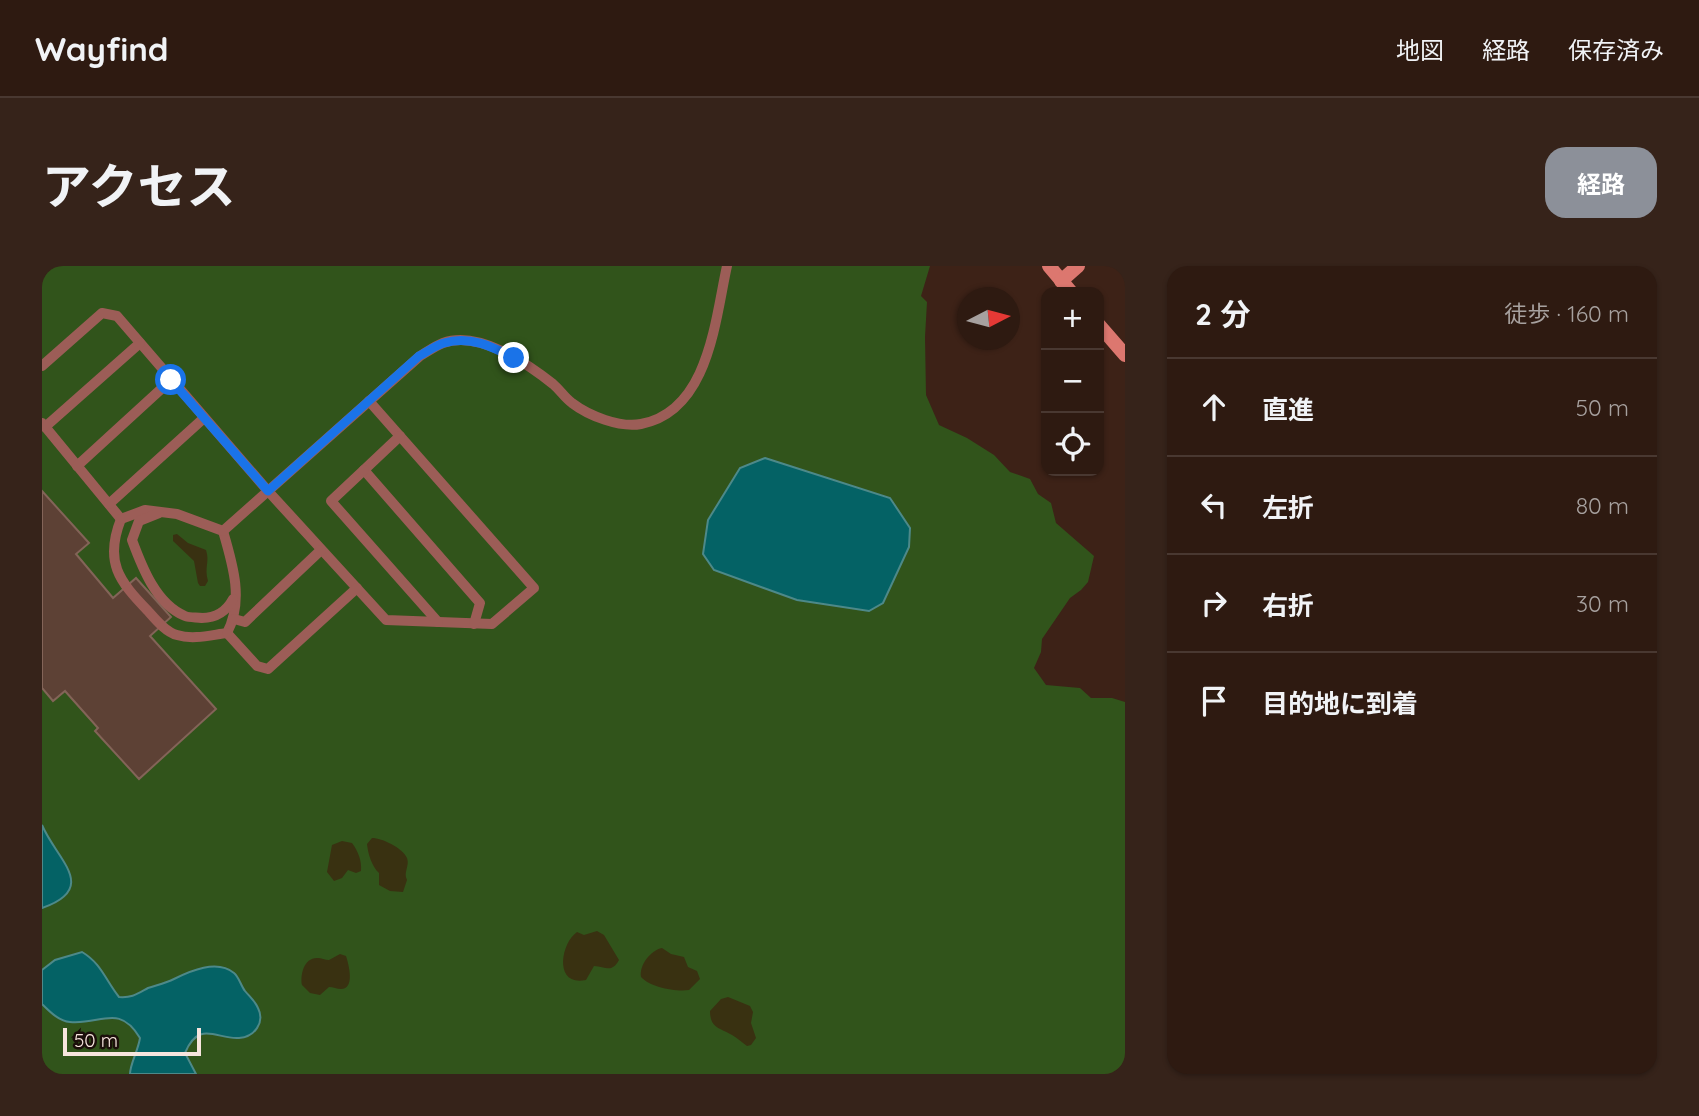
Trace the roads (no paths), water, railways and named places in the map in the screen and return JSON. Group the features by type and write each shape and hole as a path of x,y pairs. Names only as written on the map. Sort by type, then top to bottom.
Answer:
{"street":[{"path":"1049,266 1066,287 1078,266"},
{"path":"1104,331 1125,355"}],"lane":[{"path":"223,531 419,356 444,343 474,341 489,345 554,385 572,403 615,423 632,425 650,422 670,413 685,398 699,372 716,321 727,266"},
{"path":"42,366 102,313 117,316 268,491 386,620 492,624 534,588 369,401"},
{"path":"121,519 43,425 140,343"},
{"path":"77,466 171,380"},
{"path":"109,504 204,418"},
{"path":"400,436 331,501 438,622"},
{"path":"363,470 481,603 474,624"},
{"path":"121,519 145,510 162,512 177,514 223,531"},
{"path":"162,512 139,521 132,540 145,576 164,600 186,617 211,618 228,609 236,593"},
{"path":"121,519 116,534 114,559 125,587 161,625 175,635 195,638 227,633"},
{"path":"223,531 232,561 236,593 234,619 227,633"},
{"path":"234,619 245,622 321,550"},
{"path":"227,633 257,666 268,669 357,588"}],"water":[{"path":"765,458 890,498 910,528 909,547 883,603 869,611 797,600 714,570 703,554 708,520 740,468"},
{"path":"42,825 69,872 71,882 68,891 59,900 42,908"},
{"path":"82,952 99,967 119,997 134,995 204,968 227,969 236,975 257,1006 260,1018 257,1028 250,1035 239,1038 209,1034 196,1037 185,1053 196,1074 130,1074 140,1038 125,1021 109,1018 66,1021 55,1016 42,1004 42,970 55,960"}]}
